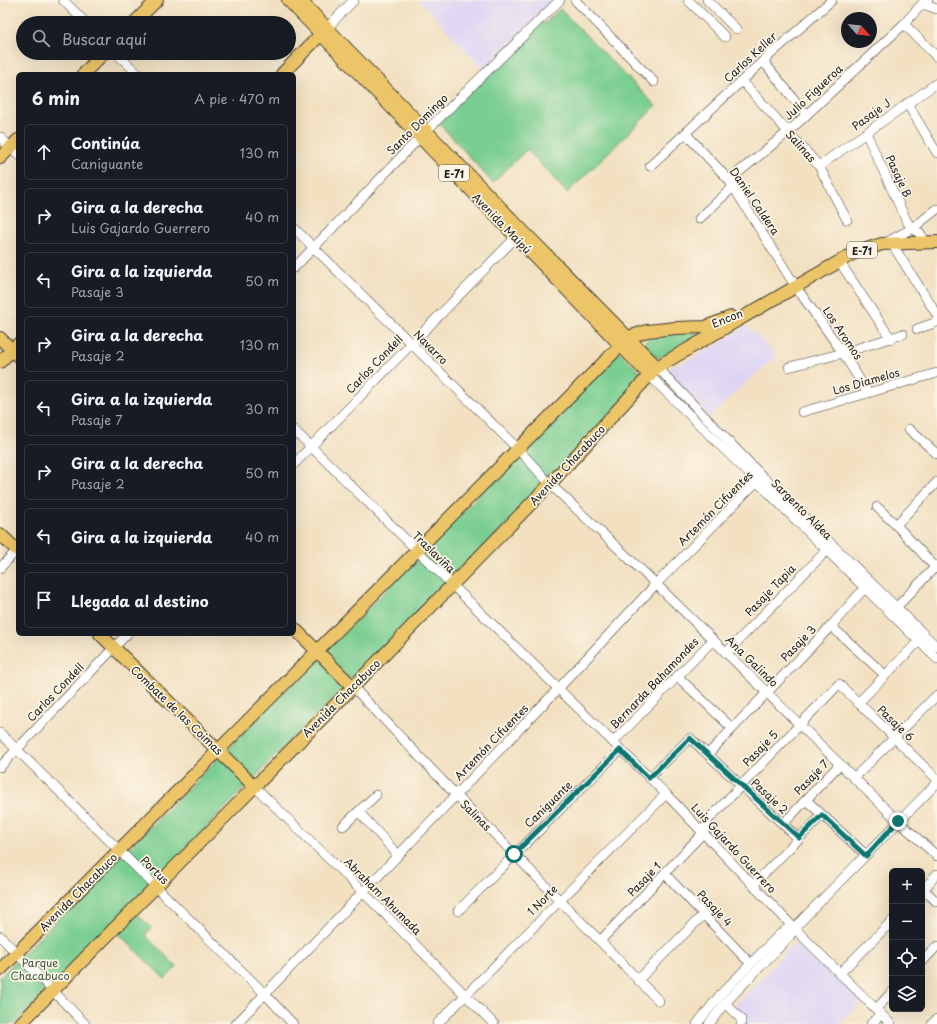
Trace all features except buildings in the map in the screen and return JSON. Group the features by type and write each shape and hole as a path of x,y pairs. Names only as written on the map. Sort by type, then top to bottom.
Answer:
{"main road":[{"path":"141,16 157,0"},
{"name":"Avenida Maipú","path":"288,0 323,31 654,371"},
{"name":"Avenida Maipú","path":"300,0 323,31"},
{"path":"296,59 323,31"},
{"path":"85,72 97,60"},
{"path":"284,72 295,60"},
{"path":"0,158 16,148"},
{"name":"Encon","path":"654,371 854,253 887,244 937,242"},
{"name":"Encon","path":"624,341 654,330 704,327 723,321 796,287"},
{"path":"0,338 16,350 0,362"},
{"name":"Avenida Chacabuco","path":"0,970 624,341"},
{"name":"Avenida Chacabuco","path":"20,1024 353,687 550,484 654,371"},
{"path":"0,534 16,548"},
{"name":"Salinas","path":"296,630 353,687"},
{"name":"Combate de las Coimas","path":"102,636 254,786"}],"street":[{"path":"63,0 79,16"},
{"path":"323,31 354,0"},
{"name":"Santo Domingo","path":"296,266 423,134 560,0"},
{"path":"575,0 654,82"},
{"path":"688,0 725,37"},
{"path":"708,0 736,29"},
{"name":"Carlos Keller","path":"650,166 763,61 832,0"},
{"path":"927,1 937,9"},
{"name":"Julio Figueroa","path":"699,219 731,183 788,132 927,1"},
{"path":"904,24 937,57"},
{"path":"123,60 136,72"},
{"path":"763,61 806,114"},
{"name":"Salinas","path":"742,81 819,166 848,220"},
{"name":"Pasaje J","path":"819,166 937,82"},
{"path":"907,103 937,153"},
{"name":"Pasaje B","path":"866,132 907,222 922,236 924,242"},
{"name":"Daniel Caldera","path":"686,134 731,183 796,287"},
{"path":"0,137 16,148"},
{"path":"937,209 913,228 887,244 937,315"},
{"name":"Navarro","path":"296,230 518,449 550,484"},
{"name":"Carlos Condell","path":"296,462 519,234"},
{"path":"839,261 891,339"},
{"name":"Los Aromos","path":"796,287 843,353 868,393"},
{"path":"917,329 937,322"},
{"path":"788,367 843,353 903,334"},
{"name":"Sargento Aldea","path":"654,371 867,585 893,610 937,647"},
{"name":"Los Diamelos","path":"802,412 937,373"},
{"path":"909,429 937,454"},
{"name":"Traslaviña","path":"296,432 558,689"},
{"name":"Artemón Cifuentes","path":"236,1024 266,995 656,584 760,479"},
{"path":"896,525 937,482"},
{"name":"Ana Galindo","path":"550,484 656,584 898,821 937,856"},
{"path":"877,507 936,567 893,610"},
{"name":"Pasaje Tapia","path":"726,653 829,547"},
{"path":"0,568 16,552"},
{"name":"Pasaje 3","path":"708,754 831,626 867,585"},
{"name":"Sargento Aldea","path":"893,610 919,641 937,659"},
{"path":"831,626 885,675"},
{"name":"Carlos Condell","path":"0,766 125,636"},
{"name":"Bernarda Bahamondes","path":"613,742 713,640"},
{"path":"858,703 919,641"},
{"path":"678,676 732,728"},
{"name":"Pasaje 6","path":"838,684 937,779"},
{"name":"Pasaje 5","path":"704,832 708,820 838,684"},
{"name":"Salinas","path":"353,687 456,795 659,1001"},
{"name":"Luis Gajardo Guerrero","path":"558,689 704,832 794,928 891,1024"},
{"path":"854,778 895,739 937,695"},
{"name":"Portus","path":"0,733 266,995 293,1024"},
{"name":"Pasaje 2","path":"649,778 690,738 799,838"},
{"name":"Caniguante","path":"458,911 620,750"},
{"name":"Pasaje 7","path":"783,824 840,764"},
{"path":"709,1024 725,1003 789,938 794,928 937,783"},
{"name":"Abraham Ahumada","path":"254,786 363,892 494,1024"},
{"name":"1 Norte","path":"437,1024 666,794"},
{"path":"343,826 376,795"},
{"name":"Pasaje 2","path":"806,800 866,856"},
{"path":"359,812 398,855"},
{"path":"753,885 822,815"},
{"name":"Pasaje 1","path":"600,941 704,832"},
{"name":"Pasaje 4","path":"665,874 746,959"},
{"path":"925,888 937,874"},
{"path":"925,892 937,902"},
{"path":"638,980 704,914"},
{"path":"839,974 889,924"},
{"path":"697,1024 720,995 780,934 787,929 794,928"},
{"path":"0,936 85,1024"},
{"path":"925,959 937,946"},
{"path":"871,1024 889,996"},
{"path":"725,1003 741,1019 741,1024"},
{"path":"932,1024 937,1019"}],"shaded area":[{"path":"419,0 555,0 483,69"},
{"path":"747,326 777,356 745,383 710,417 666,373 677,362 680,365 710,349"},
{"path":"799,938 862,1001 839,1024 747,1024 734,1007"}],"green space":[{"path":"560,9 656,106 567,193 527,149 493,183 439,123 541,21 544,24"},
{"path":"667,332 705,332 659,358 656,357 650,353 644,345 650,337"},
{"name":"Parque Chacabuco","path":"618,350 645,377 450,584 304,727 15,1024 0,1024 0,977 421,555"},
{"path":"135,912 151,928 145,935 177,967 165,979 116,931"}],"route":[{"path":"514,854 620,750 649,778 690,738 799,838 822,815 866,856 898,821"}]}
